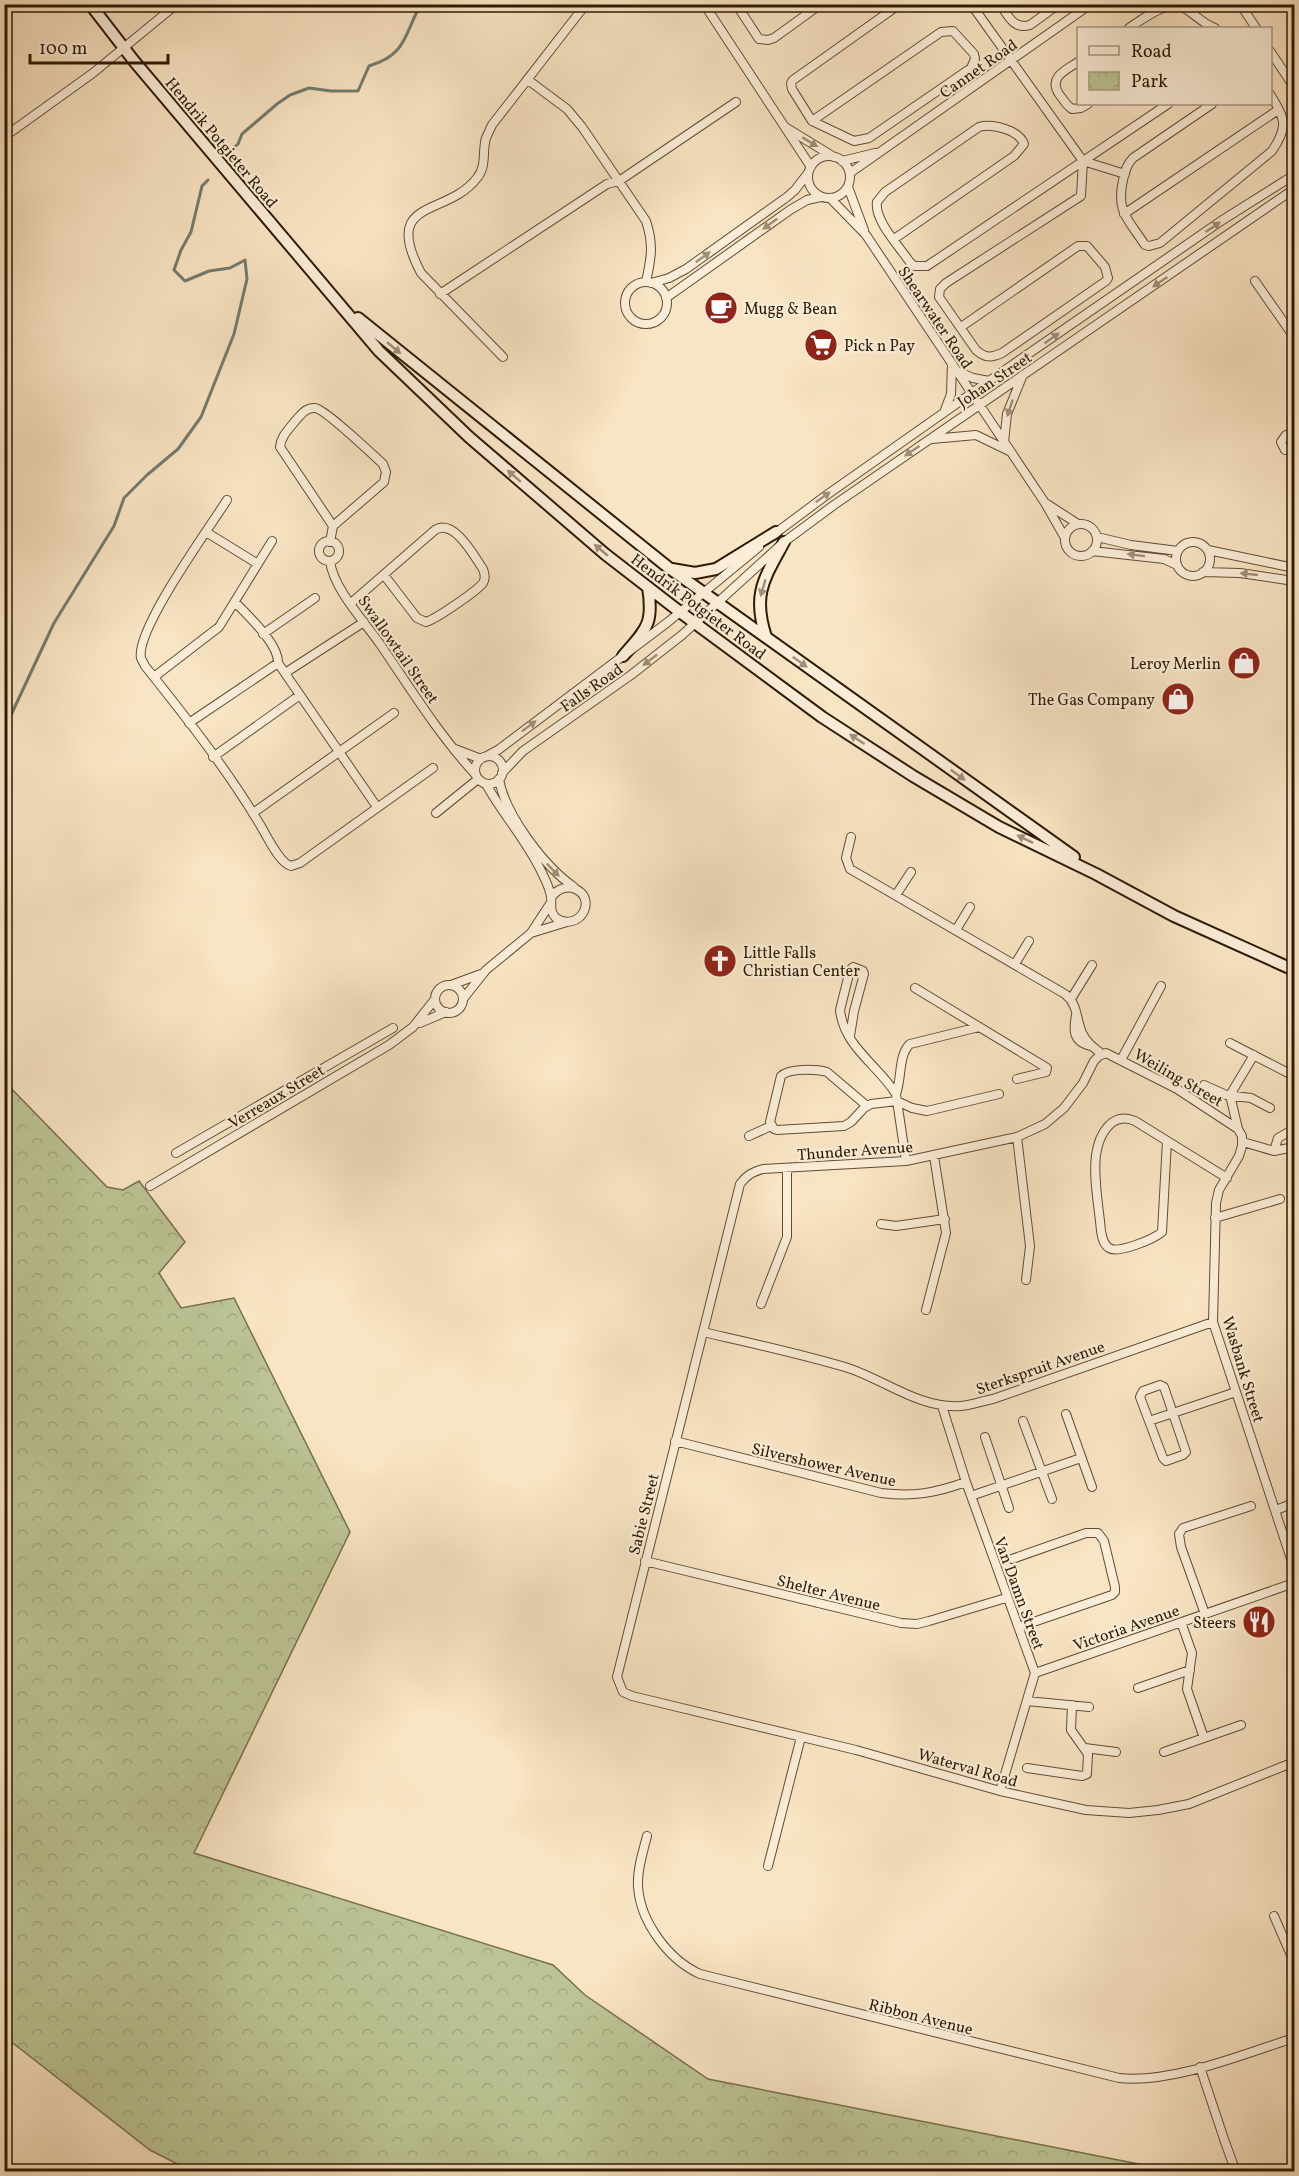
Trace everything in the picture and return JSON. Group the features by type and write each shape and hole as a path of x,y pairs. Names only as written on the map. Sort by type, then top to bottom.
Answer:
{"main road":[{"name":"Hendrik Potgieter Road","path":"90,4 123,48 379,351 469,437 605,554 822,717 913,776 999,826 1174,916 1294,970"},
{"name":"Hendrik Potgieter Road","path":"333,297 418,368 669,568 1096,874"},
{"path":"669,568 695,573 716,569 776,532"},
{"path":"766,637 760,618 761,591 784,542"},
{"path":"623,656 647,627 651,612 648,587"}],"street":[{"path":"4,137 93,73 177,4"},
{"path":"503,357 421,273 407,237 408,229 415,217 470,186 479,176 483,166 486,139 492,125 586,4"},
{"path":"704,4 810,170 810,187 821,196 830,198 840,195 848,187 850,173 839,159 784,126"},
{"path":"738,6 759,39 764,41 774,38 821,4"},
{"path":"812,121 941,32 953,32 974,54 975,59 971,68 869,138 854,141 812,121 792,90 791,83 900,4"},
{"path":"971,4 1083,161 1125,174"},
{"path":"1000,4 1012,21 1018,26 1026,27 1059,4"},
{"name":"Cannet Road","path":"850,173 1091,4"},
{"path":"1240,4 1255,27"},
{"path":"1131,27 1160,9 1175,5 1182,6 1208,27"},
{"path":"1272,53 1294,82"},
{"path":"1272,53 1294,87"},
{"path":"1077,63 1059,75 1055,84 1056,89 1072,109 1086,105"},
{"path":"528,80 567,109 582,127 646,221 651,236 652,254 649,283"},
{"path":"1211,105 1133,158 1125,174 1119,199 1120,206 1145,244 1153,246 1160,243 1272,151 1284,127 1272,98"},
{"path":"440,294 607,184 619,181 736,102"},
{"path":"894,239 1014,156 1024,144 1018,136 992,125 979,127 880,197 877,202 877,214 894,239 914,266 927,266 1167,105"},
{"path":"1125,214 1278,110"},
{"name":"Cannet Road","path":"839,159 879,152"},
{"path":"649,283 661,288 667,306 657,321 646,324 634,321 627,312 625,300 630,290 640,283 669,278 686,269 787,197 821,158 839,159"},
{"path":"961,327 1078,246 1087,246 1107,273 1106,281 995,356 982,355 942,302 939,297 940,289 1081,196 1083,161"},
{"name":"Johan Street","path":"705,594 776,532 971,393 1294,173"},
{"name":"Shearwater Road","path":"848,187 866,235"},
{"name":"Johan Street","path":"718,603 784,542 1294,189"},
{"path":"666,298 790,210 807,200 821,196"},
{"name":"Shearwater Road","path":"830,198 866,235 1045,503 1065,538"},
{"path":"1255,281 1294,337"},
{"path":"945,412 951,394 954,367 974,378 989,381"},
{"path":"1004,442 1007,414 1023,376"},
{"path":"330,542 333,526 384,482 386,472 383,464 320,409 309,408 283,436 280,447 333,526"},
{"path":"931,439 976,435 1010,452"},
{"path":"1294,435 1286,435 1281,442 1285,450 1294,450"},
{"path":"227,501 168,589 142,646 141,657 253,813 282,861 291,866 300,863 433,768"},
{"name":"Shearwater Road","path":"1045,503 1078,525"},
{"path":"1097,537 1092,551 1084,556 1074,555 1067,548 1065,538 1069,529 1078,525 1088,526 1097,537 1131,545 1178,551"},
{"path":"351,603 440,527 446,527 458,534 483,568 485,575 484,580 475,590 426,622 417,618 384,575"},
{"path":"206,532 258,564"},
{"path":"154,677 219,627 272,541"},
{"path":"330,542 336,544 339,549 338,556 330,561 321,557 319,551 321,545 330,542"},
{"path":"1177,565 1178,551 1186,544 1195,542 1208,550 1294,568"},
{"path":"1203,572 1209,565 1208,550"},
{"path":"1092,551 1164,559 1193,576 1203,572 1240,573 1294,581"},
{"name":"Swallowtail Street","path":"330,561 334,577 351,603 477,777"},
{"name":"Falls Road","path":"483,758 498,750 705,594"},
{"path":"263,633 315,598"},
{"path":"235,602 263,633 278,656 278,663 377,807"},
{"name":"Falls Road","path":"501,776 522,751 632,675 718,603"},
{"path":"285,673 364,622"},
{"path":"189,723 278,663"},
{"path":"213,757 300,695"},
{"path":"553,708 564,722"},
{"path":"253,813 394,713"},
{"path":"454,748 483,758"},
{"path":"531,933 567,922 578,918 585,909 584,897 550,868 535,848 506,802 501,776 502,766 497,759 489,756 483,758 476,766 477,777 486,784 530,851 543,875 553,914 561,921 567,922"},
{"path":"486,784 496,782 501,776"},
{"path":"436,813 477,777"},
{"path":"851,837 846,858 848,866 1071,999 1092,965"},
{"path":"896,895 911,872"},
{"path":"486,970 463,999 459,1008 446,1012 438,1008 435,999 440,988 474,977 486,970 531,933 554,893 564,887 575,888"},
{"path":"956,930 970,907"},
{"path":"1015,964 1029,941"},
{"path":"850,1036 864,974 863,971 853,967 850,969 840,1010 843,1024 850,1036 860,1053 891,1086 896,1097 906,1161"},
{"path":"451,985 461,992 463,999"},
{"path":"1121,1060 1161,986"},
{"path":"915,988 1045,1066 1047,1070 1017,1079"},
{"name":"Verreaux Street","path":"413,1027 435,999"},
{"name":"Weiling Street","path":"1071,999 1083,1034 1092,1047 1102,1054 1112,1055 1177,1089 1238,1129"},
{"name":"Verreaux Street","path":"150,1186 389,1045 413,1027 446,1012"},
{"path":"896,1097 904,1051 910,1044 979,1027"},
{"path":"176,1153 393,1028"},
{"path":"1230,1043 1294,1076"},
{"name":"Thunder Avenue","path":"703,1332 740,1184 751,1172 763,1169 906,1161 1017,1137 1045,1124 1064,1108 1083,1083 1094,1061 1102,1054"},
{"path":"1254,1055 1230,1095 1242,1142 1274,1151 1294,1147"},
{"path":"867,1106 827,1072 787,1072 781,1076 770,1118 771,1126 777,1130 844,1126 867,1106 896,1097"},
{"path":"1204,1085 1223,1094 1251,1098 1270,1108"},
{"path":"896,1097 912,1108 927,1111 999,1094"},
{"path":"1167,1141 1162,1232 1157,1237 1117,1251 1109,1248 1103,1241 1101,1231 1095,1164 1096,1152 1107,1126 1118,1118 1126,1117 1167,1141 1227,1178"},
{"path":"749,1136 771,1126"},
{"path":"1274,1151 1278,1138 1294,1128"},
{"path":"1017,1137 1030,1246 1026,1280"},
{"name":"Wasbank Street","path":"1242,1142 1239,1156 1219,1190 1215,1218 1213,1322 1294,1568"},
{"path":"926,1310 946,1233 934,1156"},
{"path":"761,1304 787,1237 787,1168"},
{"path":"1215,1218 1281,1199"},
{"path":"881,1224 896,1226 945,1219"},
{"name":"Sterkspruit Avenue","path":"703,1332 787,1351 851,1369 923,1401 942,1406 962,1406 993,1399 1213,1322"},
{"name":"Sabie Street","path":"632,1696 623,1692 616,1677 703,1332"},
{"path":"1160,1385 1164,1387 1186,1452 1176,1458 1164,1460 1149,1421 1140,1394 1160,1385"},
{"path":"1149,1421 1236,1392"},
{"name":"Van Damn Street","path":"942,1406 1006,1598 1035,1672 1000,1791"},
{"path":"1066,1414 1092,1487"},
{"path":"1023,1421 1052,1499"},
{"path":"985,1437 1009,1508"},
{"name":"Silvershower Avenue","path":"675,1441 881,1493 902,1496 939,1492 966,1482"},
{"path":"971,1496 1081,1458"},
{"path":"1276,1510 1294,1503"},
{"path":"1205,1614 1179,1541 1179,1534 1183,1528 1251,1506"},
{"path":"1012,1559 1086,1533 1098,1533 1104,1541 1115,1587 1112,1595 1019,1627"},
{"name":"Shelter Avenue","path":"645,1561 901,1623 929,1622 1006,1598"},
{"name":"Victoria Avenue","path":"1035,1672 1294,1582"},
{"path":"1181,1622 1192,1653 1186,1683 1187,1689 1204,1738"},
{"path":"1138,1688 1190,1670"},
{"name":"Waterval Road","path":"632,1696 897,1761 1000,1791 1086,1810 1129,1813 1189,1804 1294,1762"},
{"path":"1027,1701 1089,1707"},
{"path":"1027,1768 1085,1775 1088,1771 1089,1758 1085,1748 1071,1730 1072,1706"},
{"path":"1164,1752 1241,1725"},
{"path":"768,1866 801,1737"},
{"path":"1085,1748 1116,1752"},
{"name":"Ribbon Avenue","path":"647,1836 640,1861 638,1886 646,1914 655,1934 669,1954 685,1968 700,1974 1119,2078 1155,2079 1294,2038"},
{"path":"1274,1916 1294,1962"},
{"path":"1200,2067 1236,2172"},
{"path":"4,2158 11,2172"}],"green space":[{"path":"4,1081 107,1187 123,1190 139,1181 185,1242 159,1273 181,1308 234,1298 350,1532 194,1853 553,1965 585,1995 708,2079 1174,2171 191,2171 150,2150 5,2037"}],"waterway":[{"path":"229,152 238,144 242,134 290,95 309,88 358,91 369,66 391,56 398,49 421,4"},
{"path":"4,730 54,623 114,526 124,498 178,449 201,417 234,334 247,279 245,260 230,268 209,271 185,281 174,270 191,232 202,186 208,180"}],"place":[{"name":"Mugg & Bean","path":"721,308"},
{"name":"Pick n Pay","path":"821,345"},
{"name":"Leroy Merlin","path":"1244,663"},
{"name":"The Gas Company","path":"1178,699"},
{"name":"Little Falls Christian Center","path":"720,961"},
{"name":"Steers","path":"1259,1622"}]}
